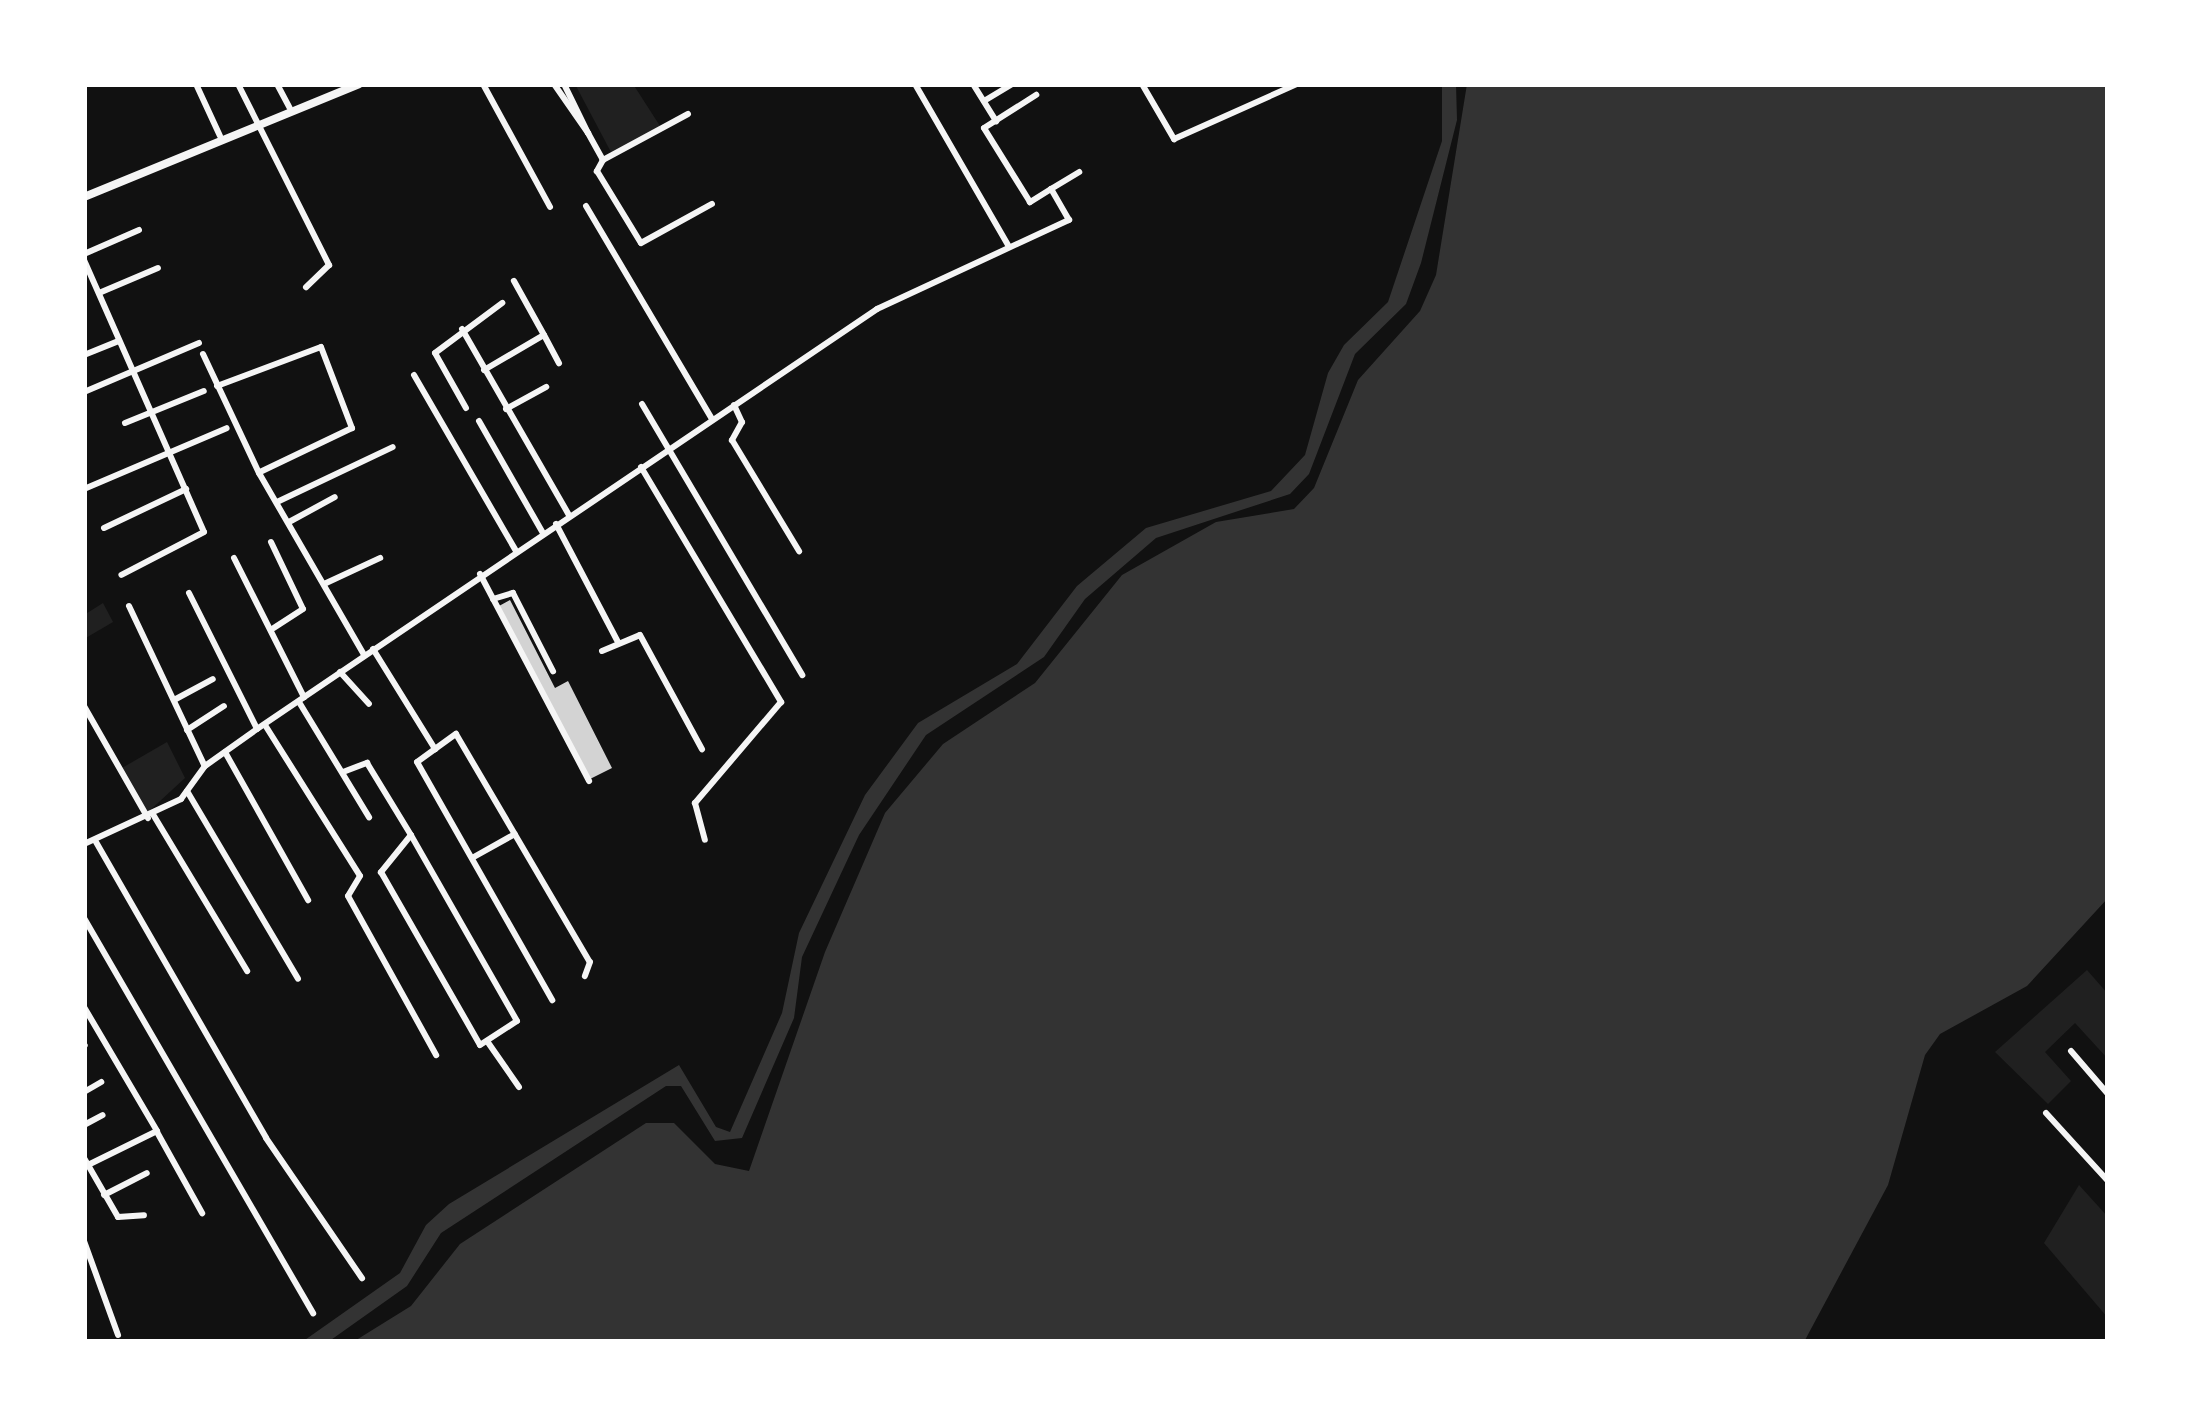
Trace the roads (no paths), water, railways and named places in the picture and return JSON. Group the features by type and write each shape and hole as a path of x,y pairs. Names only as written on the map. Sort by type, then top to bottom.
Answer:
{"street":[{"path":"196,84 220,136"},
{"path":"238,84 261,118 329,265 328,274 306,287"},
{"path":"277,84 290,108"},
{"path":"84,197 261,118 359,84"},
{"path":"483,84 550,206"},
{"path":"554,84 588,133"},
{"path":"564,84 603,160"},
{"path":"915,84 1008,245"},
{"path":"973,84 996,121"},
{"path":"984,101 1012,84"},
{"path":"1142,84 1174,139 1297,84"},
{"path":"1036,95 984,128 1030,202 1078,172"},
{"path":"688,115 603,160 597,171 641,243 712,204"},
{"path":"84,844 151,818 187,791 205,766 480,574 877,309 1069,220 1051,189"},
{"path":"586,206 712,419"},
{"path":"121,575 204,532 84,257 139,230"},
{"path":"99,293 158,268"},
{"path":"514,281 559,363"},
{"path":"466,408 435,353 502,303"},
{"path":"462,329 569,515"},
{"path":"484,370 544,335"},
{"path":"84,356 118,341"},
{"path":"84,392 199,343"},
{"path":"217,386 321,347 352,428 259,473"},
{"path":"203,354 259,473 364,656"},
{"path":"414,375 516,551"},
{"path":"506,410 546,387"},
{"path":"125,424 204,391"},
{"path":"642,404 802,675"},
{"path":"734,405 742,418 732,440 799,551"},
{"path":"479,421 543,533"},
{"path":"84,489 227,428"},
{"path":"277,502 393,447"},
{"path":"641,467 782,702 695,803 705,840"},
{"path":"104,528 186,489"},
{"path":"289,522 335,497"},
{"path":"556,524 618,643"},
{"path":"271,542 303,610 272,628"},
{"path":"323,585 380,557"},
{"path":"234,558 272,628 301,699 369,817"},
{"path":"480,574 589,781"},
{"path":"189,593 261,727 360,876 348,896 436,1055"},
{"path":"493,599 513,593 553,670"},
{"path":"129,605 205,766"},
{"path":"602,651 640,635 702,749"},
{"path":"373,649 435,749"},
{"path":"340,672 369,704"},
{"path":"174,700 213,679"},
{"path":"84,706 247,971"},
{"path":"187,730 224,706"},
{"path":"552,1000 417,762 456,734 590,962 585,976"},
{"path":"225,752 308,900"},
{"path":"343,772 367,763 411,835 517,1021 487,1041 474,1041 380,869 411,835"},
{"path":"187,791 298,979"},
{"path":"472,858 515,834"},
{"path":"96,842 266,1138 362,1278"},
{"path":"84,918 313,1313"},
{"path":"84,1007 202,1213"},
{"path":"487,1041 519,1087"},
{"path":"2071,1051 2108,1094"},
{"path":"84,1091 100,1082"},
{"path":"2046,1113 2108,1181"},
{"path":"84,1125 103,1115"},
{"path":"144,1215 118,1217 86,1162 157,1131"},
{"path":"104,1195 147,1173"},
{"path":"84,1241 118,1335"}]}
